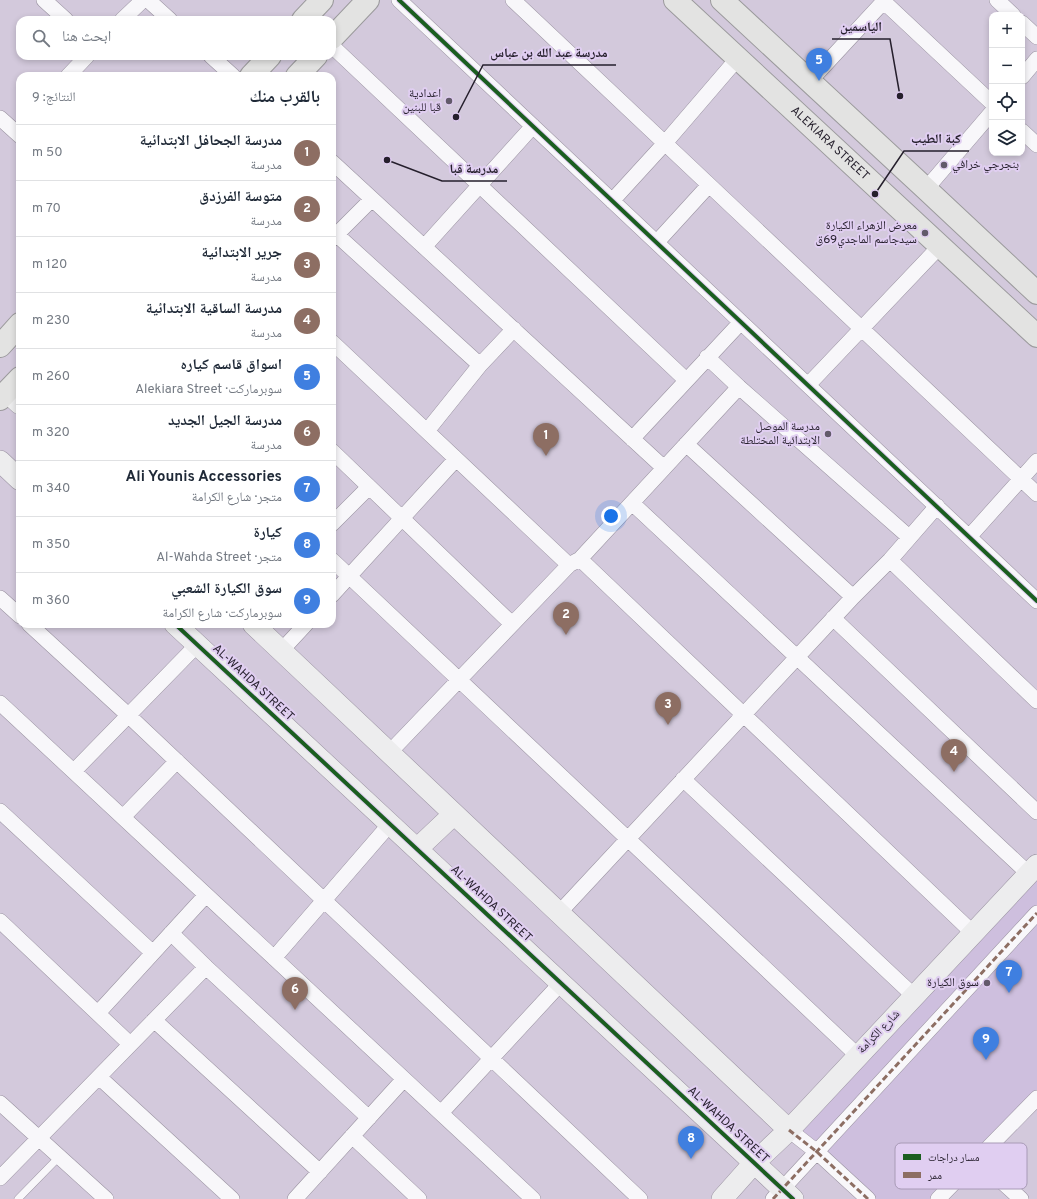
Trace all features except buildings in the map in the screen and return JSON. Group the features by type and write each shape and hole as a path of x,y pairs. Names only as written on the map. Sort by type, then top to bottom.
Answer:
{"main road":[{"path":"307,16 322,0"},
{"path":"336,34 368,0"},
{"name":"ALEKIARA STREET","path":"675,0 1037,336"},
{"path":"722,0 1037,293"},
{"path":"255,72 266,60"},
{"path":"301,72 312,60"},
{"path":"960,264 981,242"},
{"path":"0,346 16,328"}],"street":[{"path":"44,0 62,16"},
{"path":"126,16 142,0"},
{"path":"148,0 166,16"},
{"path":"399,0 1037,601"},
{"path":"512,0 1037,494"},
{"path":"810,81 884,0 989,100"},
{"path":"997,0 1010,12"},
{"path":"1025,26 1037,37"},
{"path":"336,50 686,380"},
{"path":"612,201 738,58"},
{"path":"72,72 82,60"},
{"path":"215,60 229,72"},
{"path":"1025,74 1037,60"},
{"path":"926,189 989,116"},
{"path":"0,118 16,130"},
{"path":"424,247 533,126"},
{"path":"1025,134 1037,145"},
{"path":"336,166 664,468"},
{"path":"657,242 709,185"},
{"path":"336,235 372,199"},
{"path":"336,239 480,365"},
{"path":"808,385 940,246"},
{"path":"632,439 741,322"},
{"path":"427,431 480,365 514,329"},
{"path":"336,346 456,459 744,714 974,932"},
{"path":"707,357 908,537"},
{"path":"389,753 512,624 632,503 739,387"},
{"path":"686,444 853,596"},
{"path":"336,455 512,624"},
{"path":"336,591 456,459"},
{"path":"0,461 16,476"},
{"path":"969,537 1037,461"},
{"path":"336,520 369,487"},
{"path":"632,503 797,657 1033,869"},
{"path":"559,913 853,596 890,560 908,537 937,506"},
{"path":"890,560 1037,701"},
{"path":"336,564 857,1055"},
{"path":"0,598 16,612"},
{"path":"833,618 1037,812"},
{"path":"33,628 128,715 640,1199"},
{"name":"AL-WAHDA STREET","path":"179,628 754,1163 782,1196"},
{"path":"257,628 789,1130 868,1199"},
{"path":"281,651 302,628"},
{"path":"74,771 197,644"},
{"path":"0,703 533,1199"},
{"path":"123,817 176,761"},
{"path":"683,779 914,996"},
{"path":"0,811 153,953"},
{"path":"417,849 454,814"},
{"path":"274,958 390,824"},
{"name":"شارع الكرامة","path":"722,1199 754,1163 789,1130 857,1055 1033,869"},
{"path":"98,1013 206,895"},
{"path":"782,1196 816,1152 1037,913"},
{"path":"0,921 130,1044"},
{"path":"171,933 369,1118"},
{"path":"0,1178 206,967"},
{"path":"441,1113 561,983"},
{"path":"154,1020 320,1172"},
{"path":"99,1076 232,1199"},
{"path":"297,1198 404,1079"},
{"path":"0,1103 106,1199"},
{"path":"994,1143 1035,1103"},
{"path":"352,1136 419,1199"},
{"path":"938,1199 948,1189"},
{"path":"1010,1189 1021,1199"}],"lane":[{"path":"18,1199 59,1157"}],"shaded area":[{"name":"سوق الكيارة","path":"1037,875 1037,1092 986,1143 895,1143 895,1189 941,1189 931,1199 876,1199 801,1129"}],"marked path":[{"path":"773,1199 1037,913"},
{"path":"789,1130 817,1152 868,1199"}],"cycle path":[{"path":"399,0 1037,601"},
{"path":"179,628 793,1199"}],"place":[{"name":"اسواق قاسم كياره","path":"819,81"},
{"name":"الياسمين","path":"900,96"},
{"name":"اعدادية قبا للبنين","path":"449,101"},
{"name":"مدرسة عبد الله بن عباس","path":"456,117"},
{"name":"مدرسة قبا","path":"387,160"},
{"name":"بنجرجي خرافي","path":"944,165"},
{"name":"كبة الطيب","path":"875,194"},
{"name":"معرض الزهراء الكيارة سيدجاسم الماجدي69ق","path":"925,233"},
{"name":"مدرسة الموصل الابتدائية المختلطة","path":"828,434"},
{"name":"مدرسة الجحافل الابتدائية","path":"546,456"},
{"name":"متوسة الفرزدق","path":"566,635"},
{"name":"جرير الابتدائية","path":"668,725"},
{"name":"مدرسة الساقية الابتدائية","path":"954,772"},
{"name":"سوق الكيارة","path":"987,983"},
{"name":"Ali Younis Accessories","path":"1009,993"},
{"name":"مدرسة الجيل الجديد","path":"295,1010"},
{"name":"سوق الكيارة الشعبي","path":"986,1060"},
{"name":"كيارة","path":"691,1159"}]}
